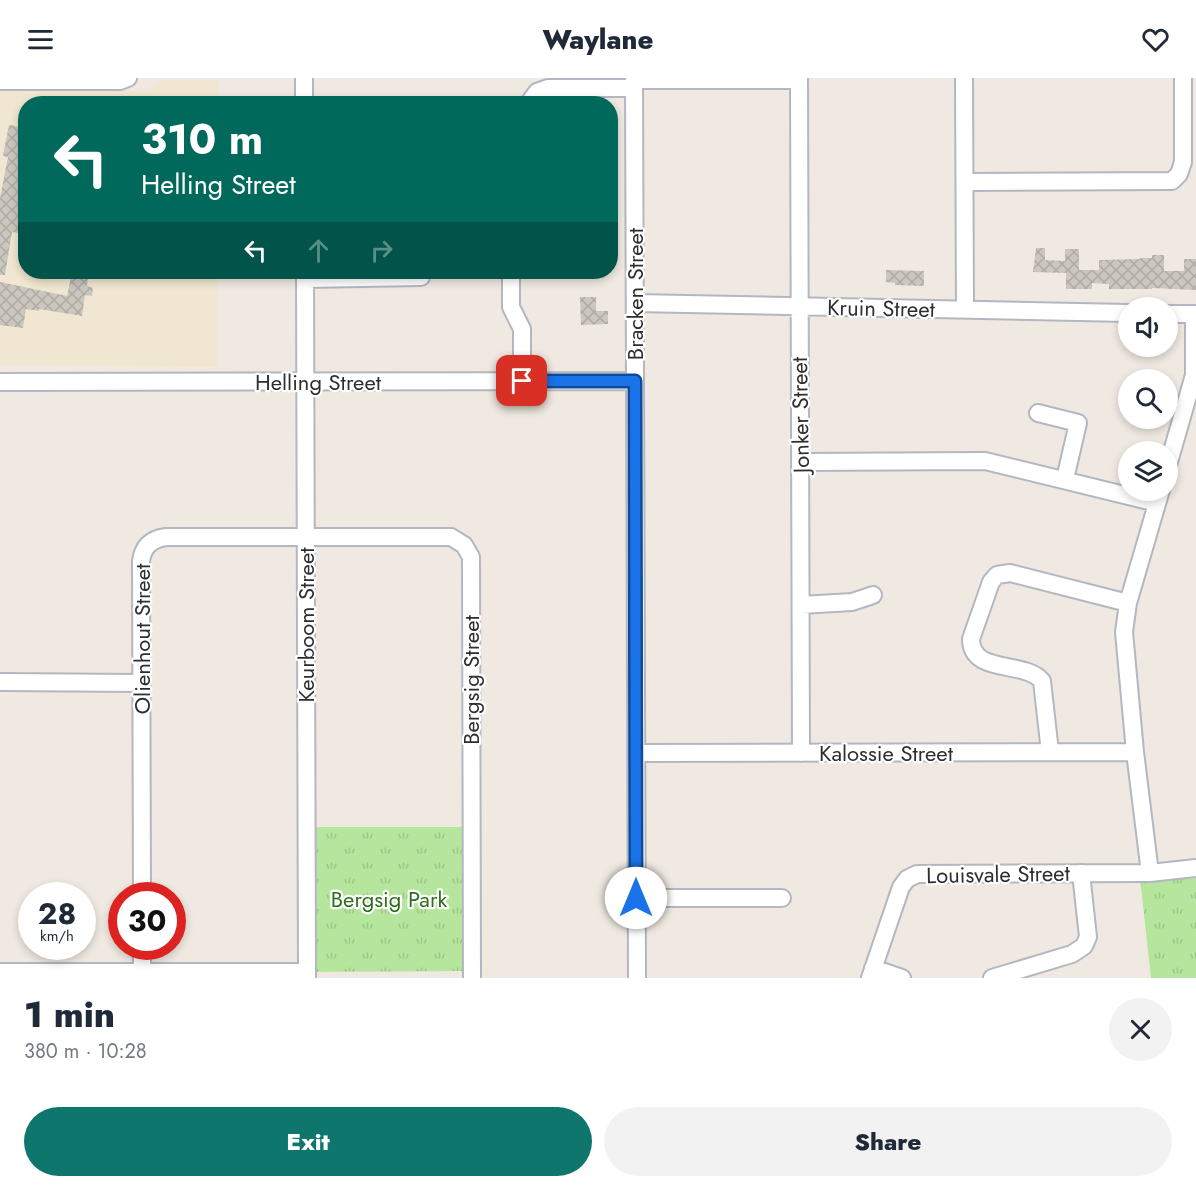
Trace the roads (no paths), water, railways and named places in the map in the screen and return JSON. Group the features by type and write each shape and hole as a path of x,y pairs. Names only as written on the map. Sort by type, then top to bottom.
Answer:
{"street":[{"path":"0,81 120,81 128,78"},
{"path":"304,78 304,96"},
{"path":"964,78 965,309"},
{"path":"965,182 1172,181 1179,174 1183,162 1183,78"},
{"path":"534,96 537,92 548,88 634,82 799,79"},
{"name":"Jonker Street","path":"799,79 801,753"},
{"name":"Bracken Street","path":"634,82 637,978"},
{"name":"Keurboom Street","path":"305,279 307,975"},
{"path":"511,279 511,307 522,329 522,381"},
{"name":"Kruin Street","path":"635,303 1118,313"},
{"path":"1175,441 1194,375 1195,314 1178,314"},
{"name":"Helling Street","path":"0,382 635,381"},
{"path":"1038,413 1078,423 1065,479"},
{"path":"801,462 985,461 1118,489"},
{"path":"1150,873 1135,752 1124,632 1128,603 1158,501"},
{"name":"Olienhout Street","path":"142,882 141,561 143,551 150,543 166,537 305,537"},
{"name":"Bergsig Street","path":"305,537 451,537 464,545 469,553 472,978"},
{"path":"1050,752 1042,681 1037,675 981,659 972,648 971,639 990,582 1001,574 1010,573 1128,603"},
{"path":"801,605 852,602 873,595"},
{"path":"0,682 141,682"},
{"name":"Kalossie Street","path":"636,753 1135,752"},
{"name":"Louisvale Street","path":"872,973 899,891 904,882 912,876 922,874 1150,873 1196,868"},
{"path":"992,978 1072,954 1084,946 1088,932 1081,873"},
{"path":"636,898 782,898"},
{"path":"0,972 307,975"},
{"path":"872,973 902,978"}],"park label":[{"name":"Bergsig Park","path":"389,899"}]}
